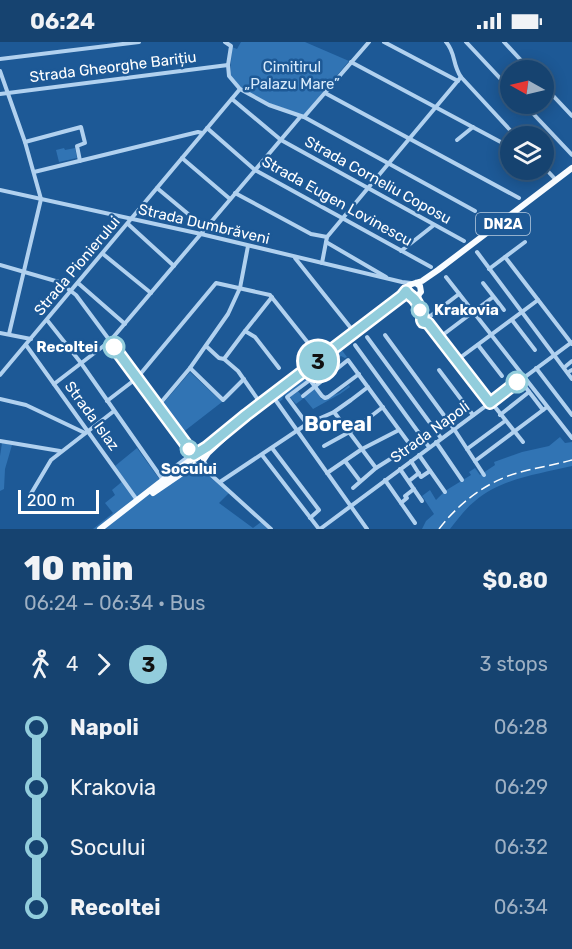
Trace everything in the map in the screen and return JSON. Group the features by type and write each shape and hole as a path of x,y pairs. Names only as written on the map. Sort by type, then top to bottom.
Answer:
{"main road":[{"name":"DN2A","path":"102,529 197,459 261,404 410,289 572,170"},
{"name":"DN2A","path":"410,289 417,296 435,276 572,170"},
{"path":"410,289 420,286 420,293"},
{"name":"DN2A","path":"102,529 162,478 208,453 234,429 405,298 410,289"}],"street":[{"path":"0,59 139,42"},
{"path":"225,42 231,46 229,76 240,89 269,105 303,116 476,211"},
{"path":"54,384 110,341 235,193 369,42"},
{"path":"384,42 460,79 506,126"},
{"path":"446,42 452,49 455,68 460,79"},
{"path":"466,42 500,78"},
{"path":"504,42 521,60"},
{"path":"351,62 500,142"},
{"name":"Strada Gheorghe Barițiu","path":"0,94 228,65"},
{"path":"0,71 25,142 41,199 9,334"},
{"path":"322,263 327,239 460,79"},
{"name":"Strada Pionierului","path":"0,375 240,89"},
{"path":"325,93 519,198"},
{"path":"554,97 572,116"},
{"name":"Strada Corneliu Coposu","path":"232,99 281,140 464,241"},
{"path":"533,114 572,155"},
{"path":"25,142 81,127 85,143 77,146 80,160"},
{"path":"458,140 473,127"},
{"name":"Strada Eugen Lovinescu","path":"207,128 255,170 431,267"},
{"path":"34,172 198,132 203,133"},
{"path":"182,158 230,199"},
{"path":"157,188 205,228"},
{"name":"Strada Dumbrăveni","path":"0,190 201,234 389,279 410,289"},
{"path":"235,193 311,234 327,239 389,279"},
{"path":"128,224 174,266"},
{"path":"401,251 434,225"},
{"path":"489,269 525,242"},
{"path":"158,406 190,368 228,314 240,288 248,246"},
{"path":"477,252 572,379"},
{"path":"103,254 151,293"},
{"path":"294,257 354,333"},
{"path":"505,257 572,343"},
{"path":"0,265 59,282 72,291 197,459 271,529"},
{"path":"446,277 572,438"},
{"path":"78,283 125,324"},
{"path":"107,401 137,378 216,283 270,295 321,359"},
{"path":"483,283 504,310"},
{"path":"410,289 419,306 423,322 428,323 440,337 523,442"},
{"path":"419,306 420,293"},
{"path":"423,317 426,315 429,317 459,294"},
{"path":"224,359 272,297"},
{"path":"440,337 493,297"},
{"path":"457,360 538,300"},
{"path":"428,323 429,317"},
{"path":"47,320 81,363 162,478"},
{"path":"512,320 535,350"},
{"path":"244,331 255,337 279,368"},
{"path":"0,333 31,339"},
{"path":"385,335 454,429 484,475"},
{"path":"367,337 441,438"},
{"name":"Strada Napoli","path":"319,529 572,343"},
{"name":"Strada Islaz","path":"26,345 86,432 137,500"},
{"path":"354,345 429,447"},
{"path":"478,345 502,376"},
{"path":"206,346 238,371 261,404"},
{"path":"303,396 348,360 411,446 376,468 353,488"},
{"path":"566,366 572,361"},
{"path":"190,368 223,400 244,379"},
{"path":"536,368 572,415"},
{"path":"439,370 473,415"},
{"path":"308,424 287,397 310,380 325,398 358,374"},
{"path":"520,380 543,410"},
{"path":"220,482 308,424 334,412 368,387"},
{"path":"500,415 529,392"},
{"path":"274,398 367,529"},
{"path":"0,399 26,405 86,432"},
{"path":"475,461 548,406"},
{"path":"324,446 349,432 383,407"},
{"path":"29,497 51,460 114,411"},
{"path":"334,412 376,468"},
{"path":"467,449 505,421"},
{"path":"567,431 572,427"},
{"path":"327,473 362,449 399,429"},
{"path":"0,441 60,452"},
{"path":"436,442 462,480"},
{"path":"272,448 319,510 310,518"},
{"path":"262,455 319,529"},
{"path":"419,455 445,492"},
{"path":"197,459 210,473"},
{"path":"345,460 360,481"},
{"path":"411,461 422,477 430,471"},
{"path":"400,469 422,501"},
{"path":"409,481 419,473"},
{"path":"385,480 415,523"},
{"path":"401,503 407,498 405,496 414,489"}],"green space":[{"name":"Cimitirul „Palazu Mare”","path":"241,42 305,42 349,61 304,115 262,101 244,90 230,77 232,47 237,49"},
{"path":"64,148 65,150 75,148 77,158 59,162 56,150"},
{"path":"341,349 347,357 341,356 285,395 279,402 277,398"},
{"path":"190,372 222,402 182,433 161,406"},
{"path":"349,385 350,387 340,394 313,409 304,398 296,404 290,397 297,390 303,397 315,388 321,399 339,393"},
{"path":"560,437 565,443 572,442 572,466 521,478 497,487 471,504 450,529 422,529 426,521 434,514 422,496 430,490 436,500 445,491 471,475 469,472 475,468 480,475 495,465 494,462 549,446"},
{"path":"2,443 12,445 5,469 4,489 0,491 0,456"},
{"path":"137,448 160,480 192,456 230,492 219,503 253,528 261,522 269,529 93,529 113,513 105,503 115,495 112,490 124,480 115,466"}],"railway":[{"path":"439,529 464,503 494,482 517,473 572,460"}],"bus line":[{"name":"3","path":"114,347 194,455 406,291 419,306 423,322 428,323 490,403 517,382"}],"place":[{"name":"Krakovia","path":"420,310"},
{"name":"Recoltei","path":"114,347"},
{"name":"Socului","path":"189,449"}],"district":[{"name":"Boreal","path":"338,424"}]}
